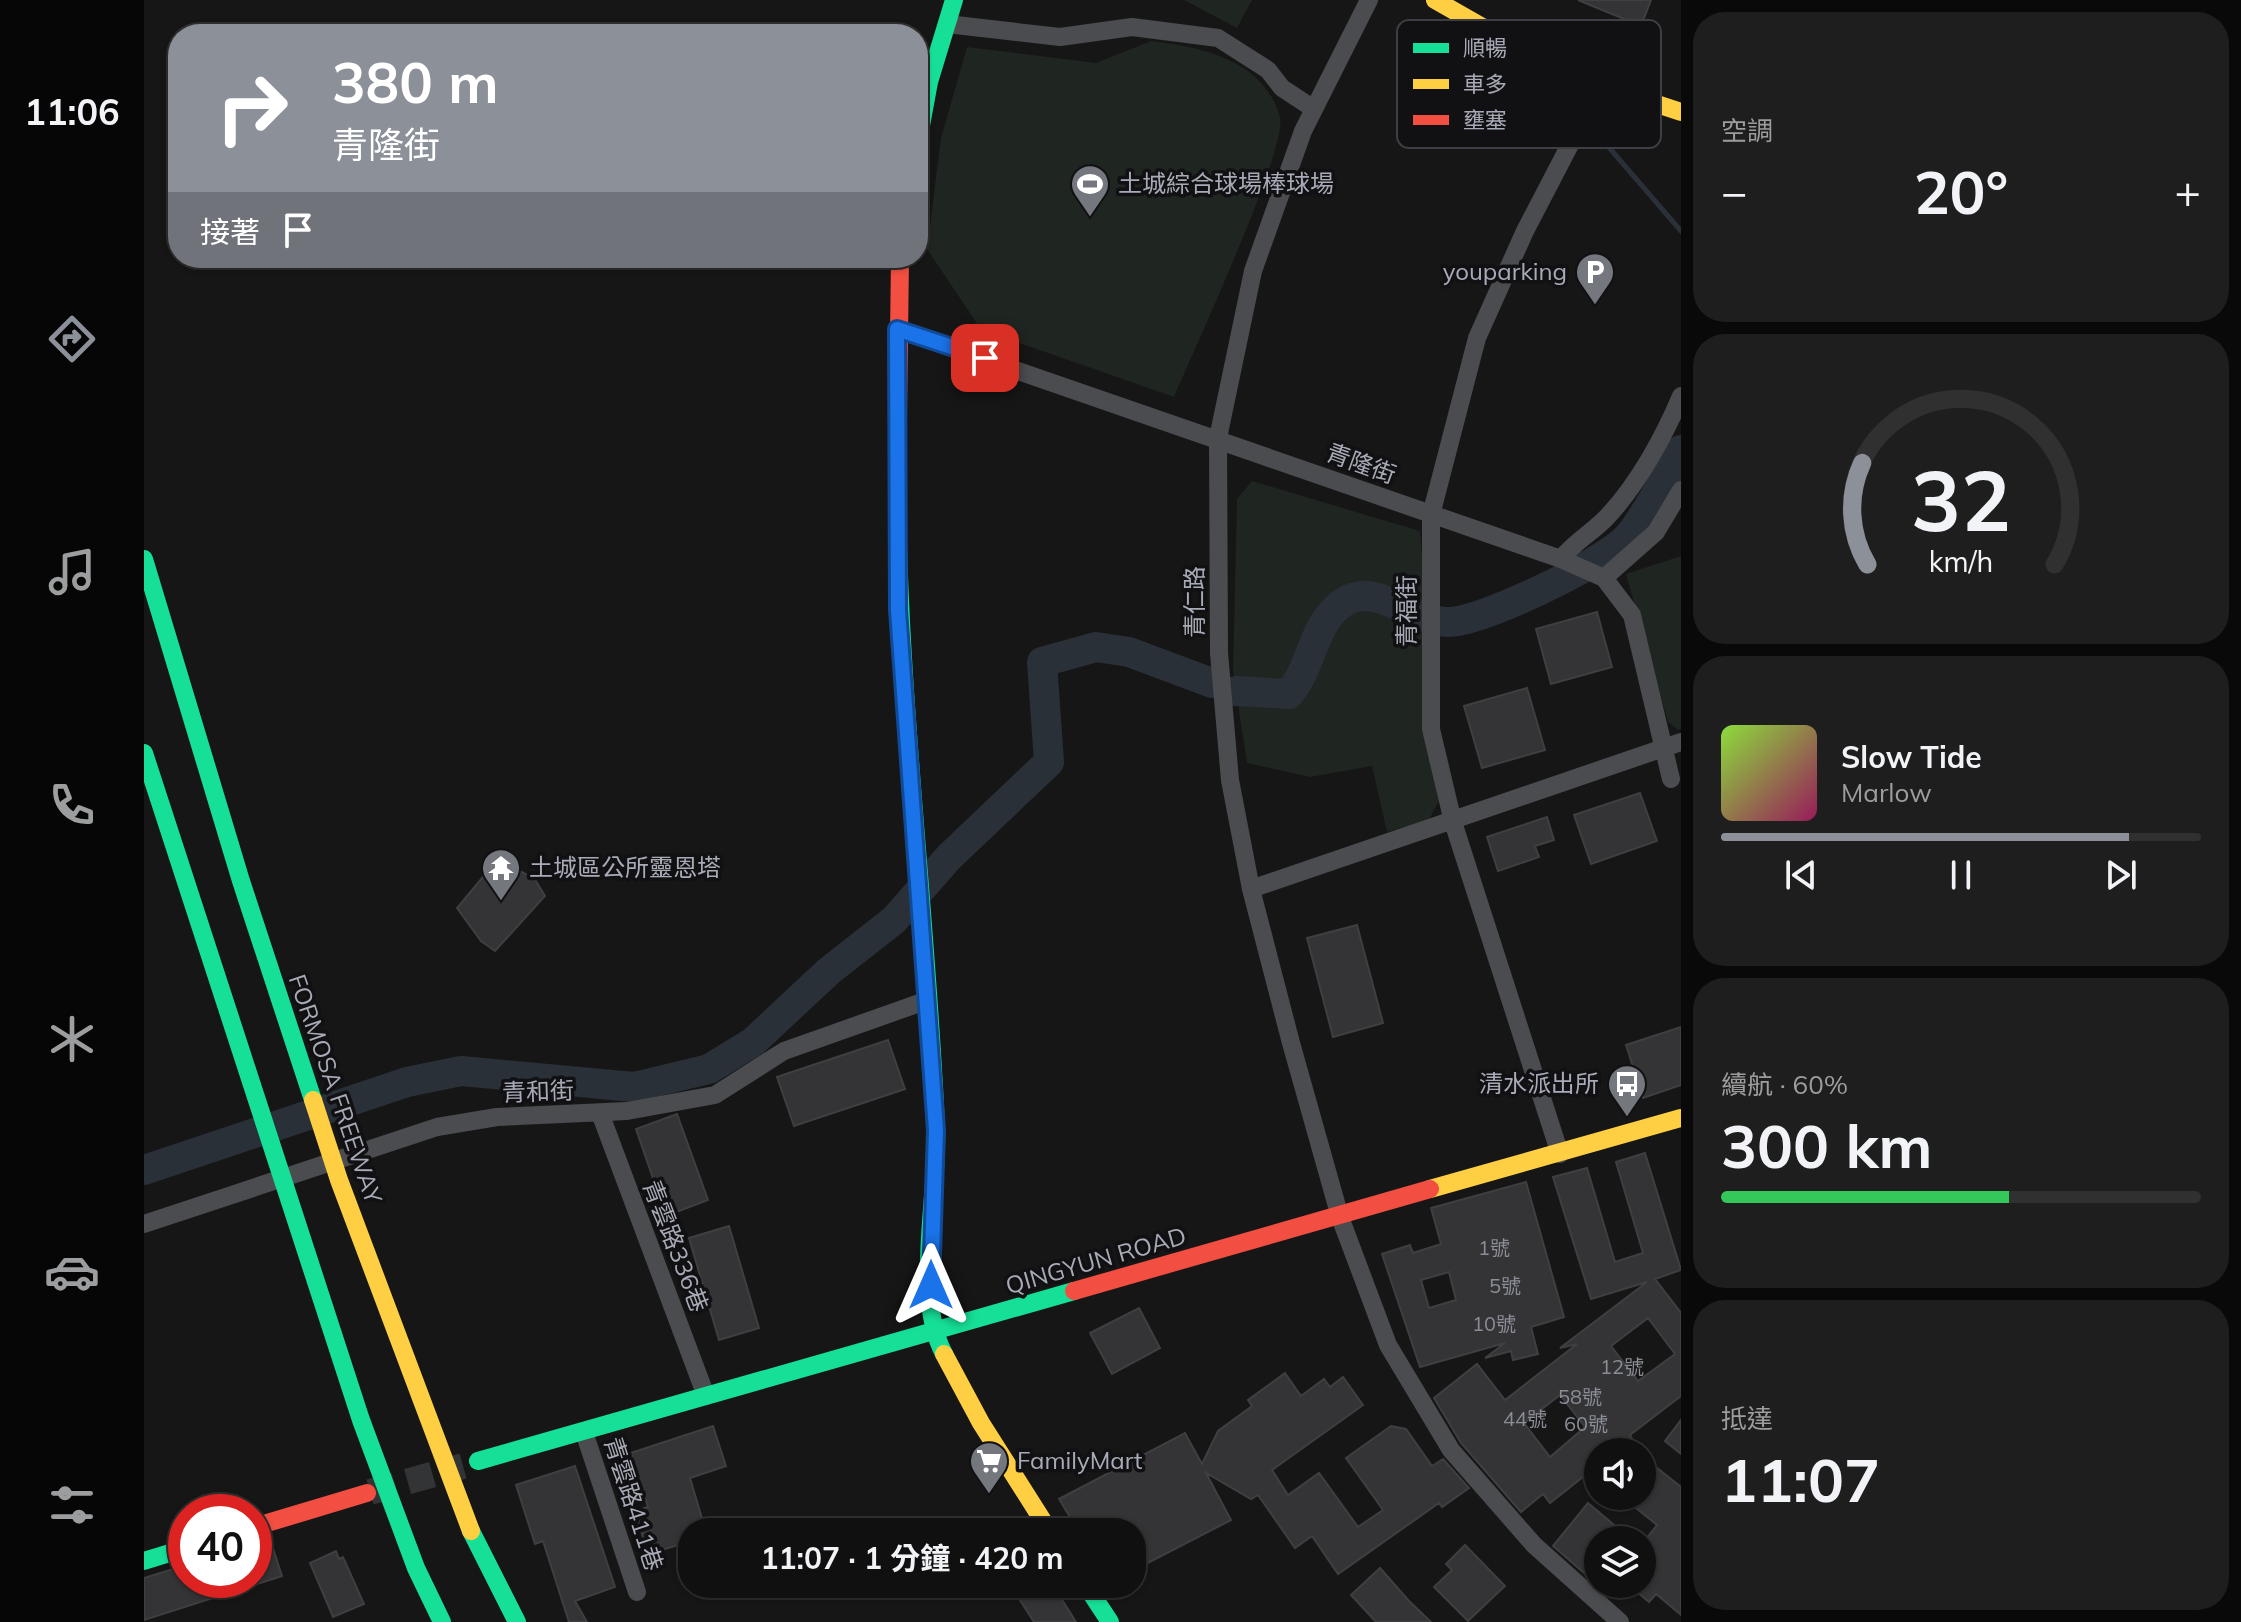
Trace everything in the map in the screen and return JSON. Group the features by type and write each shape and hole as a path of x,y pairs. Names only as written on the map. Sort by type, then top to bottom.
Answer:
{"main road":[{"path":"928,87 954,0"},
{"path":"1435,0 1470,20"},
{"path":"1661,105 1681,112"},
{"path":"900,268 898,610 936,1130 930,1261 933,1333 981,1423 1041,1518"},
{"name":"FORMOSA FREEWAY","path":"144,559 241,881 337,1173 472,1533 517,1622"},
{"path":"144,753 168,835 289,1191 361,1420 416,1568 442,1622"},
{"name":"QINGYUN ROAD","path":"478,1461 1681,1118"},
{"path":"272,1522 367,1493"},
{"path":"144,1561 168,1554"},
{"path":"1094,1598 1110,1622"}],"street":[{"name":"青仁路","path":"1369,0 1314,109 1253,271 1218,438 1219,653 1230,780 1251,889 1340,1217 1388,1345 1451,1450 1534,1545 1620,1622"},
{"path":"947,24 1060,37 1132,27 1218,38 1268,70 1282,88 1314,109"},
{"name":"青福街","path":"1560,1154 1453,822 1431,729 1431,515 1477,338 1525,231 1568,148"},
{"name":"青隆街","path":"897,329 1218,438 1561,559 1604,578 1632,615 1671,779"},
{"path":"1561,559 1577,540 1605,519 1626,493 1668,426 1681,396"},
{"path":"1604,578 1656,532 1681,490"},
{"path":"1251,889 1681,742"},
{"name":"青和街","path":"144,1224 437,1127 497,1117 600,1113 715,1095 784,1051 928,1000"},
{"name":"青雲路336巷","path":"600,1113 706,1396"},
{"name":"青雲路411巷","path":"584,1432 637,1592"}],"shaded area":[{"path":"1184,0 1252,0 1237,28"},
{"name":"土城綜合球場棒球場","path":"1151,41 1190,47 1246,69 1272,98 1280,117 1278,136 1255,208 1174,397 991,333 978,325 928,250 941,138 967,47 1096,63"},
{"path":"1252,481 1420,531 1440,798 1429,820 1387,832 1372,766 1310,777 1247,763 1233,671 1237,499"},
{"path":"1681,556 1681,729 1678,730 1668,722 1626,574"}],"building":[{"path":"1578,0 1651,0 1643,20 1626,20"},
{"path":"1597,612 1612,667 1551,684 1536,629"},
{"path":"1527,688 1545,750 1482,768 1464,706"},
{"path":"1640,793 1657,841 1591,864 1574,815"},
{"path":"1547,817 1554,840 1535,846 1539,857 1498,871 1487,837"},
{"name":"土城區公所靈恩塔","path":"497,860 534,878 545,896 495,951 481,941 457,908"},
{"path":"1357,925 1383,1023 1333,1037 1307,938"},
{"path":"1681,1027 1681,1085 1643,1098 1626,1045"},
{"path":"888,1040 905,1089 794,1126 777,1077"},
{"path":"677,1114 708,1200 666,1216 636,1129"},
{"path":"1645,1153 1681,1270 1655,1279 1681,1313 1681,1396 1630,1435 1632,1438 1584,1438 1584,1476 1550,1503 1543,1494 1521,1512 1461,1443 1434,1398 1477,1364 1505,1400 1577,1344 1560,1348 1647,1282 1591,1299 1553,1177 1587,1168 1615,1262 1643,1253 1616,1162","holes":["1648,1318 1675,1354 1638,1381 1611,1346","1560,1395 1585,1427 1550,1457 1524,1423"]},
{"path":"1526,1182 1564,1317 1531,1327 1538,1354 1513,1360 1511,1351 1485,1358 1505,1343 1420,1367 1382,1254 1410,1245 1413,1253 1441,1244 1431,1208","holes":["1449,1272 1456,1300 1429,1308 1421,1280"]},
{"path":"729,1226 759,1328 719,1340 689,1238"},
{"path":"1139,1308 1160,1348 1112,1374 1090,1333"},
{"path":"1285,1373 1301,1396 1324,1379 1330,1387 1343,1377 1363,1405 1272,1470 1288,1495 1319,1473 1358,1527 1383,1510 1346,1458 1391,1426 1406,1429 1432,1466 1443,1459 1469,1488 1442,1507 1439,1503 1338,1574 1312,1536 1295,1548 1258,1495 1251,1499 1206,1473 1231,1520 1146,1564 1146,1518 1071,1518 1059,1499 1185,1433 1202,1464 1218,1431 1252,1406 1248,1400"},
{"path":"1681,1420 1681,1454 1665,1441"},
{"path":"713,1426 726,1466 690,1478 702,1518 678,1518 678,1545 648,1554 635,1511 648,1507 631,1453"},
{"path":"575,1466 615,1587 575,1601 587,1622 569,1622 543,1541 535,1544 516,1485"},
{"path":"1656,1467 1681,1487 1681,1615 1656,1594 1657,1525 1638,1510 1656,1510"},
{"path":"1584,1508 1596,1510 1615,1526 1584,1526 1584,1573 1553,1546"},
{"path":"272,1545 282,1576 272,1579"},
{"path":"1465,1545 1505,1586 1468,1621 1434,1587 1452,1570 1446,1564"},
{"path":"336,1551 339,1559 343,1557 364,1604 333,1617 310,1563"},
{"path":"1380,1568 1431,1622 1376,1622 1351,1595"},
{"path":"168,1571 168,1598 213,1598 144,1620 144,1578"},
{"path":"1019,1598 1061,1598 1076,1622 1034,1622"}],"waterway":[{"path":"1609,148 1681,231"},
{"path":"1236,691 1289,694 1325,621 1344,602 1356,597 1381,599 1434,620 1464,620 1541,590 1594,562 1634,530 1681,450"},
{"path":"144,1170 407,1082 461,1071 634,1087 709,1069 753,1042 829,971 894,920 949,857 1049,762 1042,662 1096,647 1129,652 1212,683"}],"tunnel":[{"path":"370,1492 463,1466"}],"traffic: fast":[{"path":"928,87 954,0"},
{"path":"897,494 903,653 936,1127 930,1303 944,1354"},
{"path":"144,559 241,881 313,1100"},
{"path":"144,753 361,1420 416,1568 442,1622"},
{"path":"478,1461 1074,1291"},
{"path":"471,1531 517,1622"},
{"path":"144,1561 168,1554"},
{"path":"1094,1598 1110,1622"}],"traffic: slow":[{"path":"1435,0 1470,20"},
{"path":"1661,105 1681,112"},
{"path":"313,1100 339,1180 471,1531"},
{"path":"1430,1189 1681,1118"},
{"path":"944,1354 981,1423 1041,1518"}],"traffic: jam":[{"path":"897,494 900,268"},
{"path":"1074,1291 1430,1189"},
{"path":"272,1522 367,1493"}],"place":[{"name":"土城綜合球場棒球場","path":"1090,218"},
{"name":"youparking","path":"1595,306"},
{"name":"土城區公所靈恩塔","path":"501,902"},
{"name":"清水派出所","path":"1627,1118"},
{"name":"FamilyMart","path":"989,1495"}],"route":[{"path":"931,1285 936,1130 898,610 897,329 985,358"}]}
